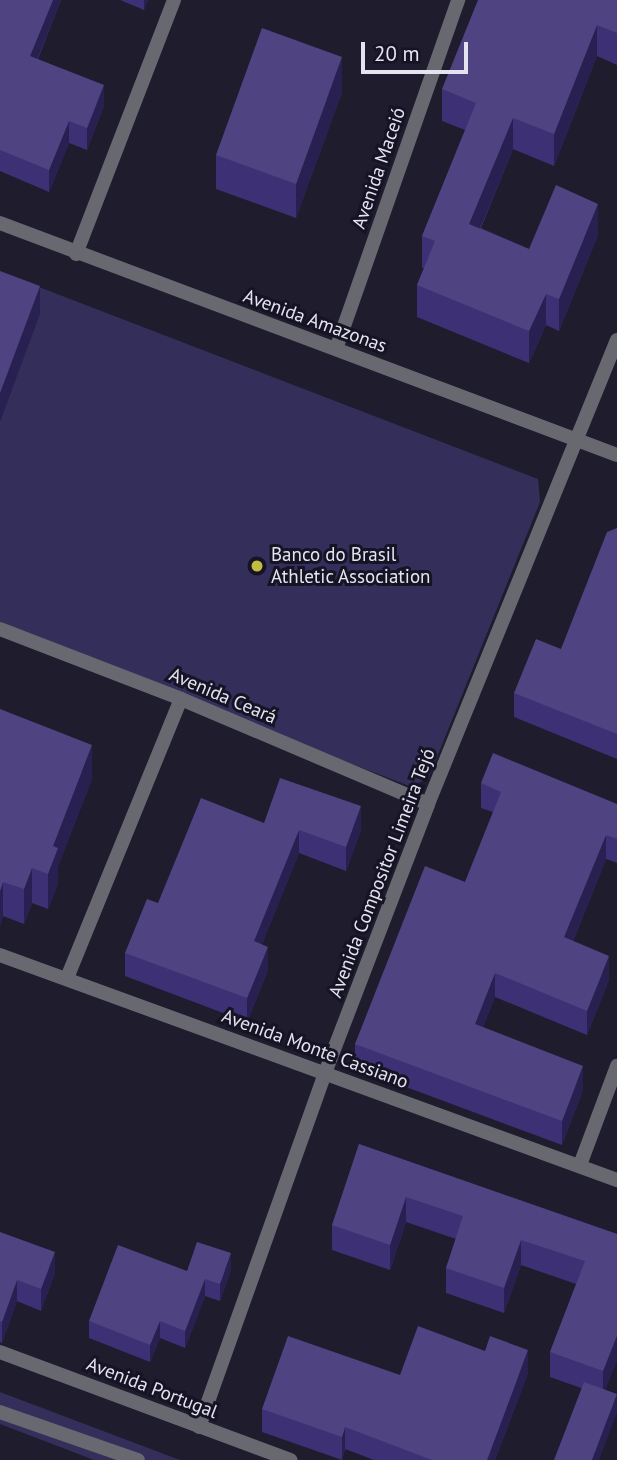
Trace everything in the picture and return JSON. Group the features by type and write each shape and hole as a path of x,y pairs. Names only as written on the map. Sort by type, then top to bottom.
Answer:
{"street":[{"path":"76,254 174,0"},
{"name":"Avenida Maceió","path":"336,349 458,0"},
{"name":"Avenida Amazonas","path":"0,223 578,443 617,455"},
{"name":"Avenida Compositor Limeira Tejó","path":"199,1427 325,1073 428,804 578,443 617,340"},
{"name":"Avenida Ceará","path":"0,629 181,699 428,804"},
{"path":"67,978 181,699"},
{"name":"Avenida Monte Cassiano","path":"0,955 617,1180"},
{"path":"580,1165 617,1066"},
{"name":"Avenida Portugal","path":"0,1352 291,1460"},
{"path":"0,1412 138,1460"}],"shaded area":[{"name":"Banco do Brasil Athletic Association","path":"0,272 538,479 540,502 429,777 412,787 0,629"},
{"path":"0,1392 180,1460 94,1460 0,1424"}],"building":[{"path":"0,0 53,0 30,56 104,85 87,128 69,121 49,170 0,150"},
{"path":"478,0 617,0 617,33 597,25 554,134 513,118 469,224 529,249 556,185 598,204 559,299 546,294 529,331 417,285 435,241 422,236 476,103 442,89"},
{"path":"262,28 342,57 296,184 216,155"},
{"path":"0,271 40,286 0,393"},
{"path":"617,528 617,734 514,693 536,639 561,649 607,532"},
{"path":"0,709 92,745 53,846 58,848 48,874 32,868 24,889 3,882 0,891"},
{"path":"493,753 617,804 617,839 606,835 564,937 609,956 587,1011 495,973 475,1024 583,1066 562,1121 355,1044 425,866 465,882 501,792 481,783"},
{"path":"280,778 361,806 346,847 299,830 254,941 268,947 247,998 125,953 147,899 158,903 201,798 264,823"},
{"path":"359,1144 617,1234 617,1336 603,1371 550,1352 585,1261 521,1240 504,1288 446,1268 463,1216 406,1197 390,1245 332,1225"},
{"path":"0,1232 55,1252 41,1289 17,1280 2,1322 0,1321"},
{"path":"197,1242 231,1253 220,1284 205,1279 185,1331 160,1321 150,1345 89,1321 118,1245 187,1271"},
{"path":"418,1326 485,1351 490,1336 528,1350 487,1460 432,1460 345,1427 342,1437 262,1409 288,1336 400,1375"},
{"path":"584,1382 617,1394 592,1460 554,1460"}],"place":[{"name":"Banco do Brasil Athletic Association","path":"257,566"}]}
